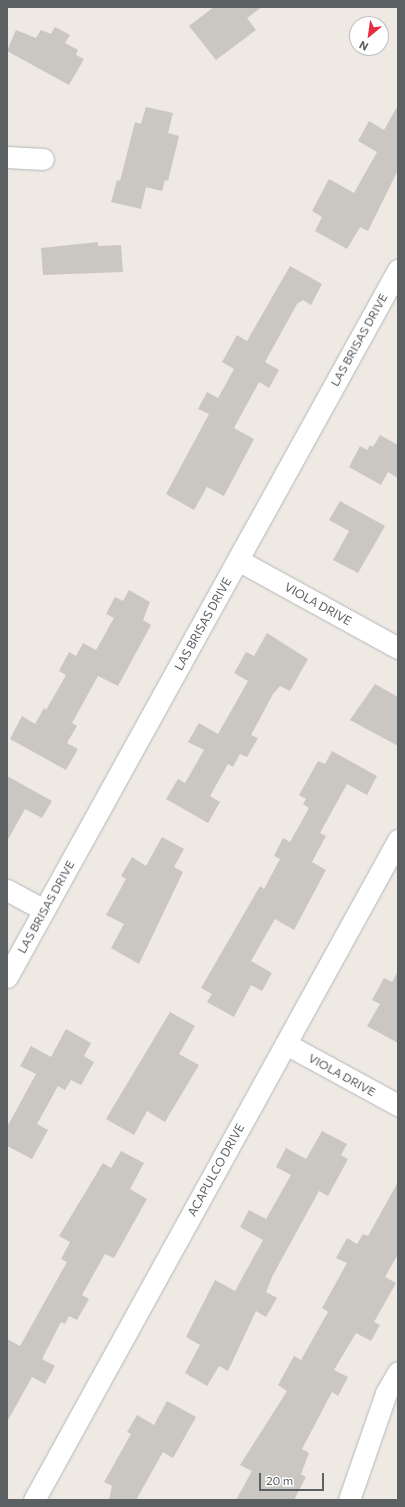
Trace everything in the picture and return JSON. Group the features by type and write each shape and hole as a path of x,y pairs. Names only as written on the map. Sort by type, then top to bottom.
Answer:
{"street":[{"path":"7,157 43,159"},
{"name":"LAS BRISAS DRIVE","path":"7,977 398,270"},
{"name":"VIOLA DRIVE","path":"238,560 398,648"},
{"name":"ACAPULCO DRIVE","path":"34,1500 398,840"},
{"path":"7,890 44,910"},
{"name":"VIOLA DRIVE","path":"286,1044 398,1105"},
{"path":"348,1500 386,1393 398,1372"}],"building":[{"path":"214,7 262,7 247,18 256,30 216,60 189,26"},
{"path":"55,27 70,35 65,43 78,50 76,55 84,59 69,85 7,51 16,30 36,38 41,30 51,34"},
{"path":"398,105 398,170 368,231 360,227 347,249 315,231 322,217 312,211 329,179 354,193 377,152 358,141 369,121 384,130"},
{"path":"146,107 173,113 168,133 179,136 168,181 165,180 162,191 146,187 141,209 111,202 117,180 120,181 135,122 141,124"},
{"path":"98,242 98,246 121,245 123,272 43,275 41,248"},
{"path":"290,266 322,284 311,305 303,300 297,304 265,362 279,370 269,388 259,382 234,428 254,439 224,496 207,487 194,510 166,494 209,414 198,409 207,392 218,398 234,369 222,362 237,335 247,341"},
{"path":"380,435 398,445 398,478 388,472 381,485 349,467 360,446 367,450 370,445 373,447"},
{"path":"340,501 385,526 358,573 333,560 349,531 329,520"},
{"path":"129,590 150,602 143,620 151,625 118,686 98,676 72,723 77,726 67,743 78,749 66,770 10,739 22,716 35,724 44,708 46,710 66,675 59,671 69,652 76,656 83,643 96,650 114,618 106,614 115,597 123,601"},
{"path":"267,633 308,659 290,691 280,686 273,694 251,735 258,738 247,757 240,754 233,767 228,764 210,796 220,802 208,823 166,799 178,779 185,783 204,750 188,742 199,723 218,734 248,681 234,673 246,652 254,656"},
{"path":"375,684 398,697 398,746 350,720"},
{"path":"332,751 377,776 367,795 347,784 320,833 326,836 312,862 326,870 294,930 275,919 251,961 272,973 262,991 251,985 234,1017 207,1002 212,994 201,988 260,886 264,889 280,859 274,856 283,838 290,842 309,808 303,804 306,799 299,795 318,761 325,764"},
{"path":"7,776 52,801 42,818 25,809 7,841"},
{"path":"162,837 184,849 174,867 183,872 139,964 111,948 124,924 106,915 126,879 121,876 132,857 146,866"},
{"path":"398,971 398,1043 367,1026 380,1004 372,1000 384,978 392,982"},
{"path":"170,1012 195,1026 179,1054 199,1065 165,1122 147,1111 134,1135 106,1119"},
{"path":"66,1029 91,1043 84,1056 94,1062 81,1085 71,1080 65,1090 58,1086 37,1124 48,1130 32,1159 7,1146 7,1127 36,1074 20,1066 31,1046 51,1057"},
{"path":"322,1131 347,1144 341,1155 348,1159 328,1196 319,1191 273,1275 266,1292 277,1298 266,1317 256,1311 228,1371 219,1366 207,1386 185,1373 200,1345 186,1337 215,1280 235,1291 263,1240 240,1227 249,1210 266,1219 291,1175 276,1167 286,1148 306,1159"},
{"path":"121,1151 144,1163 130,1189 147,1199 114,1258 105,1254 82,1295 89,1299 77,1320 69,1316 65,1324 61,1322 42,1359 55,1366 45,1384 32,1377 7,1422 7,1339 20,1346 67,1262 61,1259 70,1242 59,1236 103,1163 111,1168"},
{"path":"398,1182 398,1254 385,1277 396,1283 374,1322 380,1325 371,1341 356,1333 334,1370 348,1377 338,1396 332,1392 302,1449 309,1453 301,1474 306,1477 294,1500 236,1500 252,1471 240,1465 287,1391 278,1385 294,1356 301,1360 328,1312 322,1308 347,1263 336,1258 347,1238 357,1244 363,1234 368,1236"},
{"path":"167,1401 196,1417 173,1458 163,1452 136,1500 109,1500 112,1486 104,1482 131,1434 127,1432 137,1415 154,1425"}]}
